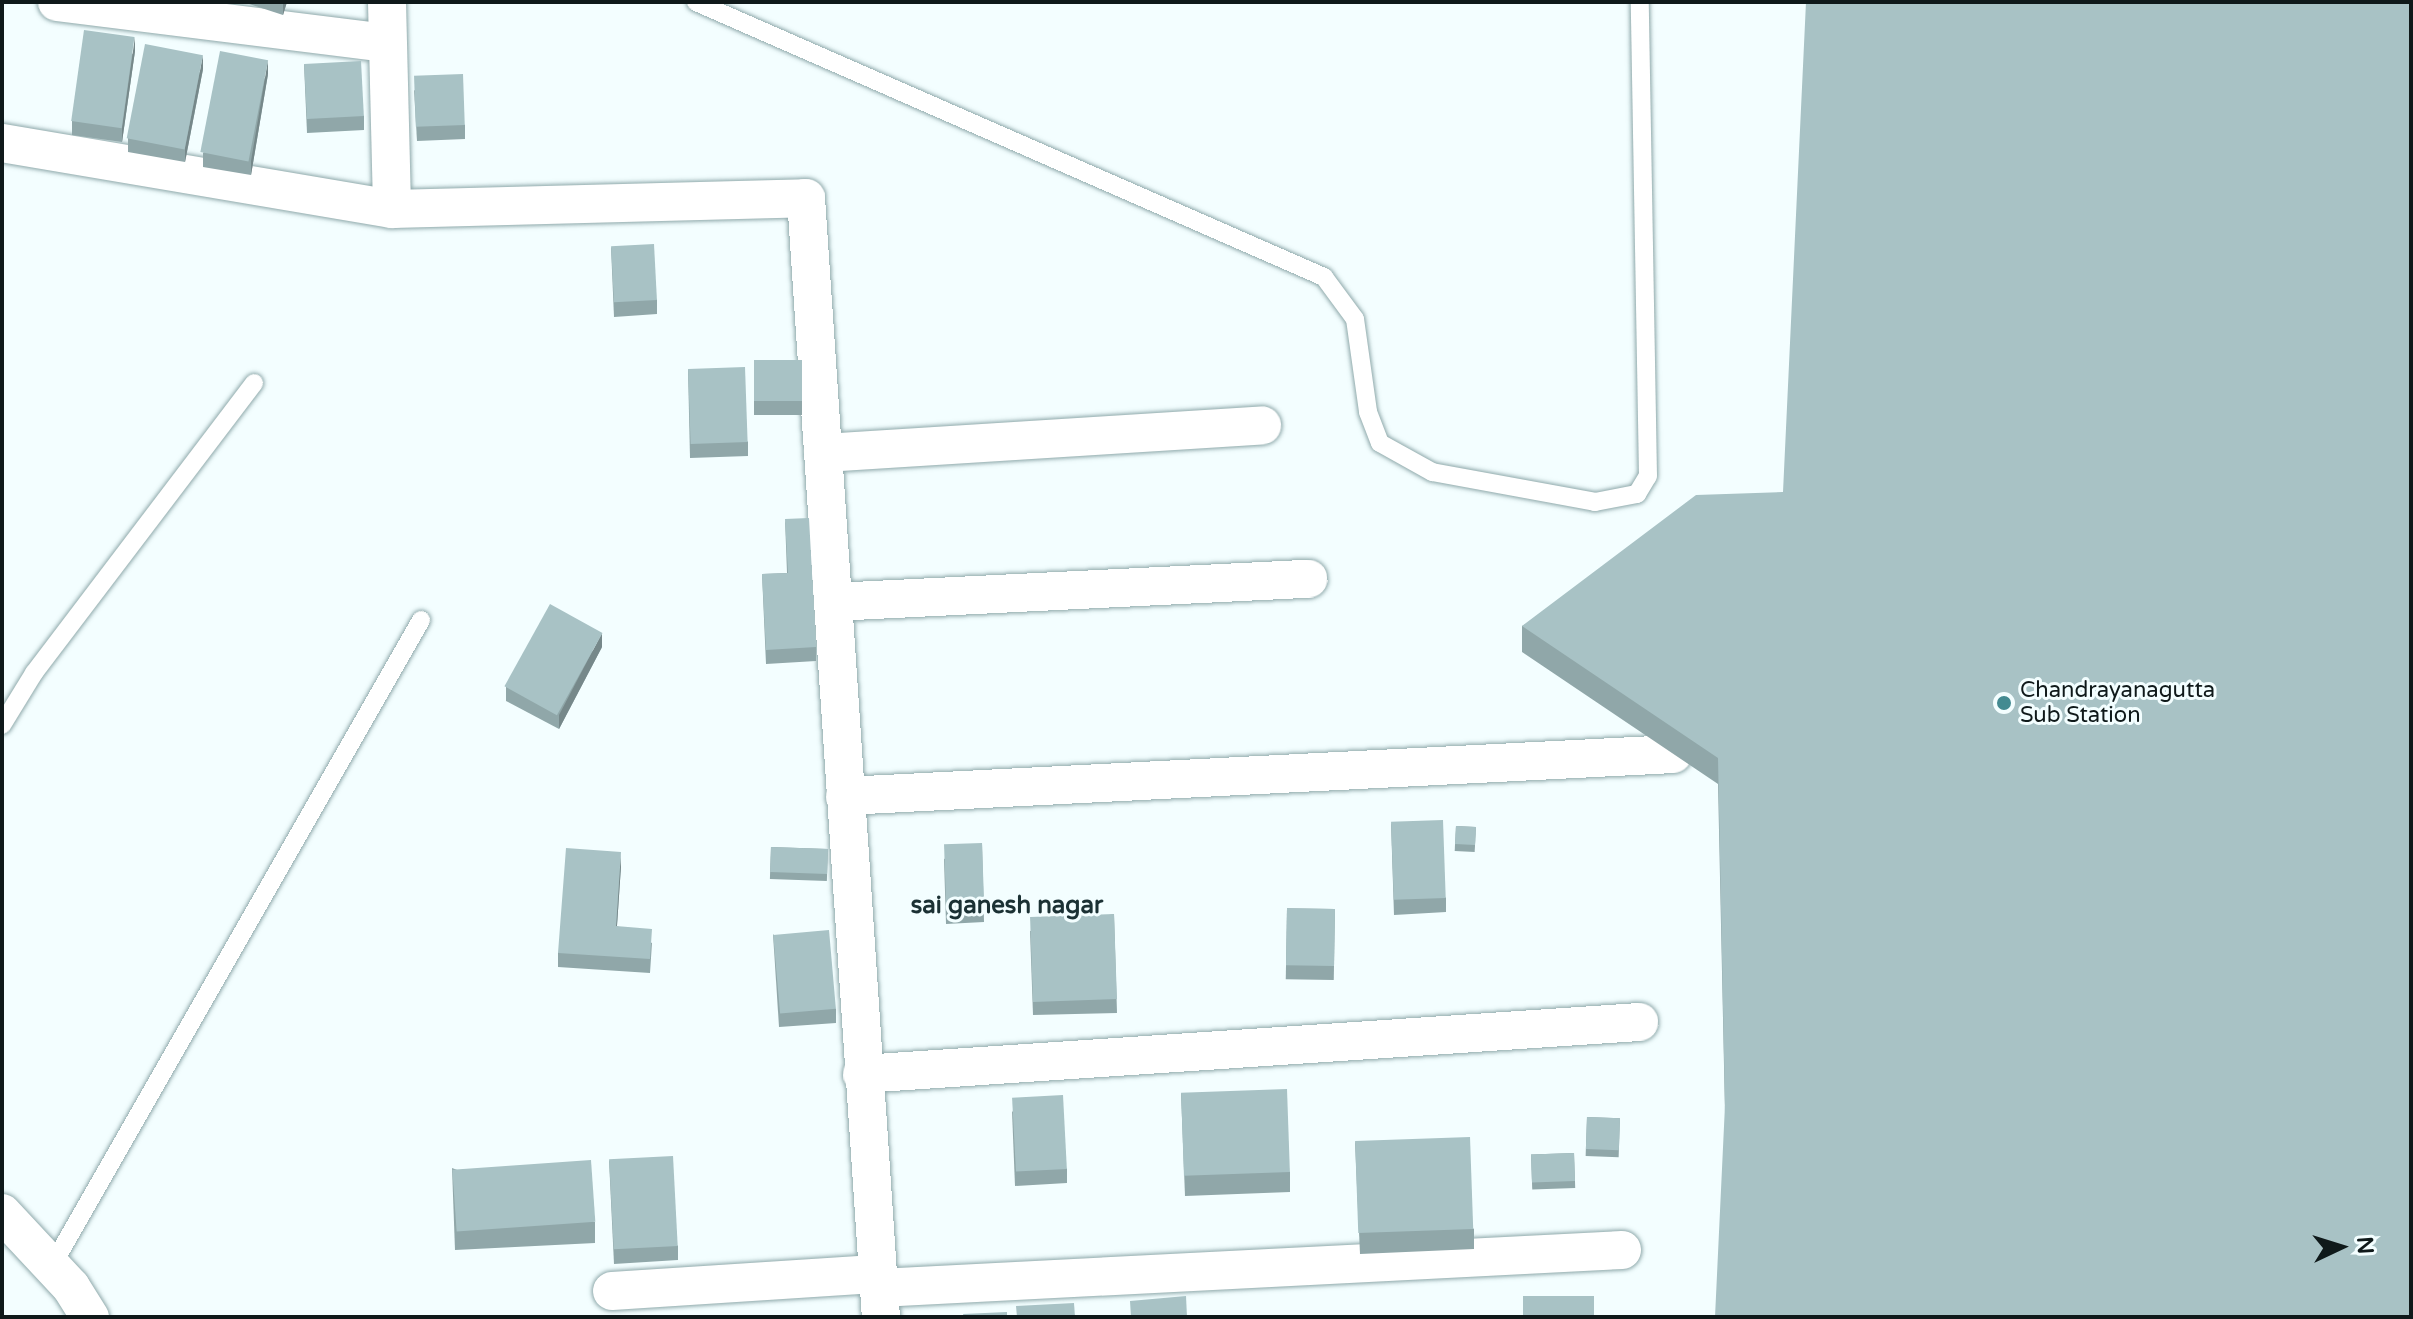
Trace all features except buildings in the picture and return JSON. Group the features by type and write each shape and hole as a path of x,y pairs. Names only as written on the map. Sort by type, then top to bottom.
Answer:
{"street":[{"path":"57,2 386,43"},
{"path":"387,2 392,209"},
{"path":"2,143 392,209 806,198 862,1074 880,1293"},
{"path":"823,453 1262,425"},
{"path":"833,602 1308,579"},
{"path":"845,796 1673,754"},
{"path":"862,1074 1639,1022"},
{"path":"2,1213 52,1266 90,1317"},
{"path":"612,1291 880,1293 1622,1250"}],"lane":[{"path":"696,2 1324,277 1355,319 1368,412 1380,443 1432,472 1595,502 1637,494 1648,476 1640,2"},
{"path":"2,725 34,673 254,383"},
{"path":"52,1266 421,620"}],"place":[{"name":"Chandrayanagutta Sub Station","path":"2004,703"}],"district":[{"name":"sai ganesh nagar","path":"1007,906"}]}
